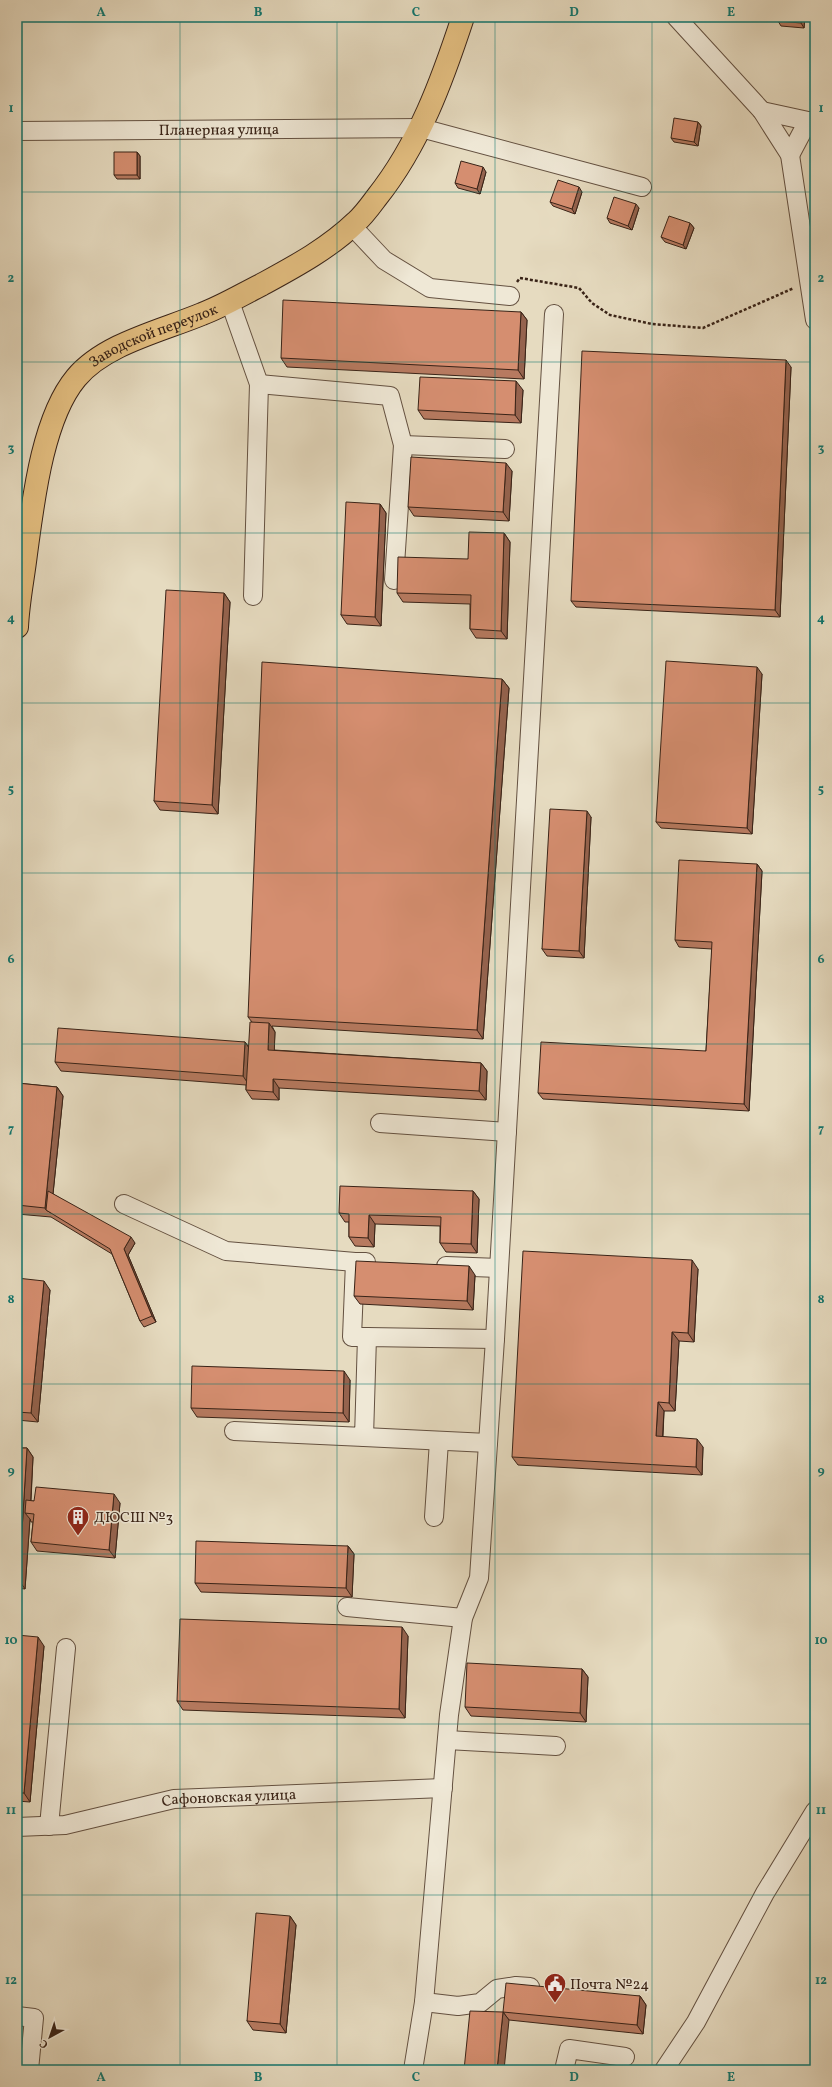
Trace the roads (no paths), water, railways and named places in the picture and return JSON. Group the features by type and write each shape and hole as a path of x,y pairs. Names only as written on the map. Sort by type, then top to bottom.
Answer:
{"main road":[{"name":"Заводской переулок","path":"17,620 31,517 40,471 51,426 67,391 86,366 113,350 230,302 310,259 358,221 394,175 421,128 446,70 463,17"}],"street":[{"path":"676,17 762,111 790,155 815,320"},
{"path":"762,111 811,121 790,155"},
{"name":"Планерная улица","path":"17,131 421,128 642,187"},
{"path":"352,226 384,260 430,288 510,296"},
{"path":"230,302 259,384 253,596"},
{"path":"413,2070 424,2002 449,1715 463,1618 479,1578 495,1339 554,314"},
{"path":"259,384 390,396 403,445 394,580"},
{"path":"403,445 505,449"},
{"path":"380,1123 507,1132"},
{"path":"124,1204 226,1251 355,1262 385,1263"},
{"path":"355,1262 352,1337 495,1339"},
{"path":"431,1265 499,1268"},
{"path":"364,1437 367,1337"},
{"path":"234,1431 488,1443"},
{"path":"434,1518 439,1441"},
{"path":"347,1607 463,1618"},
{"path":"48,1826 66,1648"},
{"path":"447,1740 556,1746"},
{"name":"Сафоновская улица","path":"17,1827 65,1825 174,1799 443,1788"},
{"path":"664,2070 696,2022 766,1893 815,1811"},
{"path":"424,2002 458,2006 480,2003 497,1989 516,1986 545,1988"},
{"path":"17,2016 34,2018 29,2070"},
{"path":"564,2070 569,2049 625,2057"}],"place":[{"name":"ДЮСШ №3","path":"78,1536"},
{"name":"Почта №24","path":"555,2004"}]}
